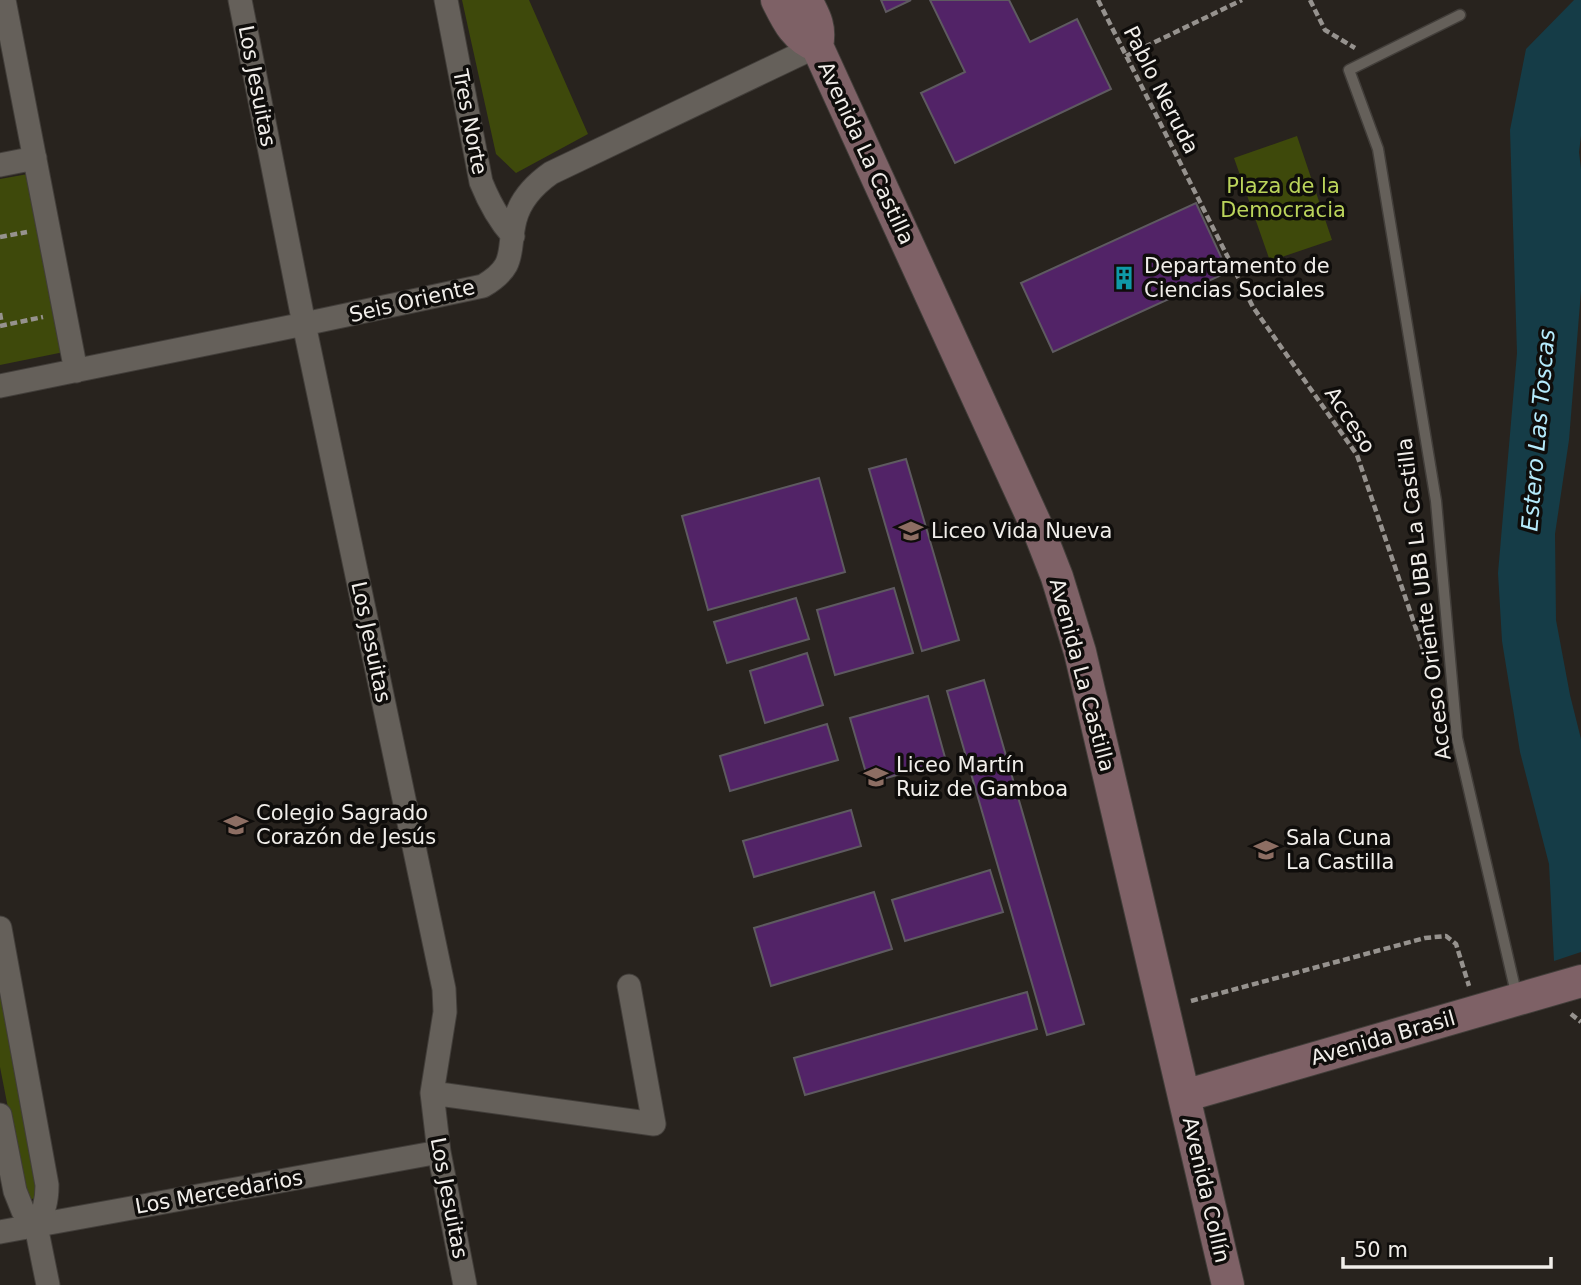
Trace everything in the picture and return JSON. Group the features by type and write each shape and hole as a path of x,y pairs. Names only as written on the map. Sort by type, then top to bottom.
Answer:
{"main road":[{"name":"Avenida La Castilla","path":"778,0 793,30 808,43 817,46"},
{"name":"Avenida La Castilla","path":"806,0 818,27 817,46 1041,536 1057,577 1080,652 1184,1096"},
{"name":"Avenida Brasil","path":"1184,1096 1581,981"},
{"name":"Avenida Collín","path":"1184,1096 1228,1285"}],"street":[{"path":"4,0 76,370"},
{"name":"Los Jesuitas","path":"240,0 304,324 444,989 444,1012 432,1093 439,1152 465,1285"},
{"name":"Tres Norte","path":"446,0 481,182 495,212 513,236"},
{"name":"Seis Oriente","path":"0,386 483,286 494,279 509,259 515,219 521,204 539,181 817,46"},
{"path":"0,165 35,158"},
{"path":"0,928 47,1185 45,1209 36,1226"},
{"path":"432,1093 654,1124 629,986"},
{"path":"0,1115 15,1191 23,1211 36,1226 48,1285"},
{"name":"Los Mercedarios","path":"0,1233 439,1152"}],"lane":[{"path":"1372,58 1460,15"},
{"name":"Acceso Oriente UBB La Castilla","path":"1372,58 1349,70 1378,149 1395,245 1436,501 1457,738 1530,996"}],"path":[{"name":"Pablo Neruda","path":"1098,0 1253,307"},
{"path":"1126,56 1242,0"},
{"path":"1310,0 1325,30 1372,58"},
{"name":"Acceso","path":"1253,307 1357,455 1433,680"},
{"path":"0,313 1,326 64,312"},
{"path":"1164,1009 1425,939 1446,936 1456,944 1469,986"}],"green space":[{"path":"462,0 529,0 588,134 516,173 496,154"},
{"name":"Plaza de la Democracia","path":"1297,136 1332,240 1270,261 1234,158"},
{"path":"28,174 64,352 0,365 0,179"},
{"path":"0,984 42,1197 26,1200 0,1067"}],"water":[{"name":"Estero Las Toscas","path":"1574,0 1581,0 1581,291 1569,440 1555,534 1556,620 1581,739 1581,952 1554,961 1549,864 1520,752 1502,641 1498,573 1517,353 1510,130 1526,49"}],"building":[{"path":"881,0 911,0 886,12"},
{"path":"930,0 1009,0 1030,42 1077,19 1111,89 955,163 921,93 965,72"},
{"name":"Departamento de Ciencias Sociales","path":"1196,203 1228,272 1053,352 1021,283"},
{"path":"906,459 959,640 922,651 869,469"},
{"path":"819,478 845,572 708,610 682,516"},
{"path":"894,588 913,653 835,675 817,610"},
{"path":"796,598 809,639 727,663 714,622"},
{"path":"807,653 823,705 765,723 750,671"},
{"path":"984,680 1084,1024 1047,1035 947,691"},
{"path":"928,696 946,761 869,783 850,718"},
{"path":"827,724 838,760 730,791 720,756"},
{"path":"851,810 861,846 754,877 743,841"},
{"path":"990,870 1003,912 905,941 892,900"},
{"path":"874,892 892,949 771,986 754,928"},
{"path":"1027,992 1037,1029 805,1095 794,1058"}],"place":[{"name":"Departamento de Ciencias Sociales","path":"1124,278"},
{"name":"Liceo Vida Nueva","path":"911,531"},
{"name":"Liceo Martín Ruiz de Gamboa","path":"876,777"},
{"name":"Colegio Sagrado Corazón de Jesús","path":"236,825"},
{"name":"Sala Cuna La Castilla","path":"1266,850"}]}
